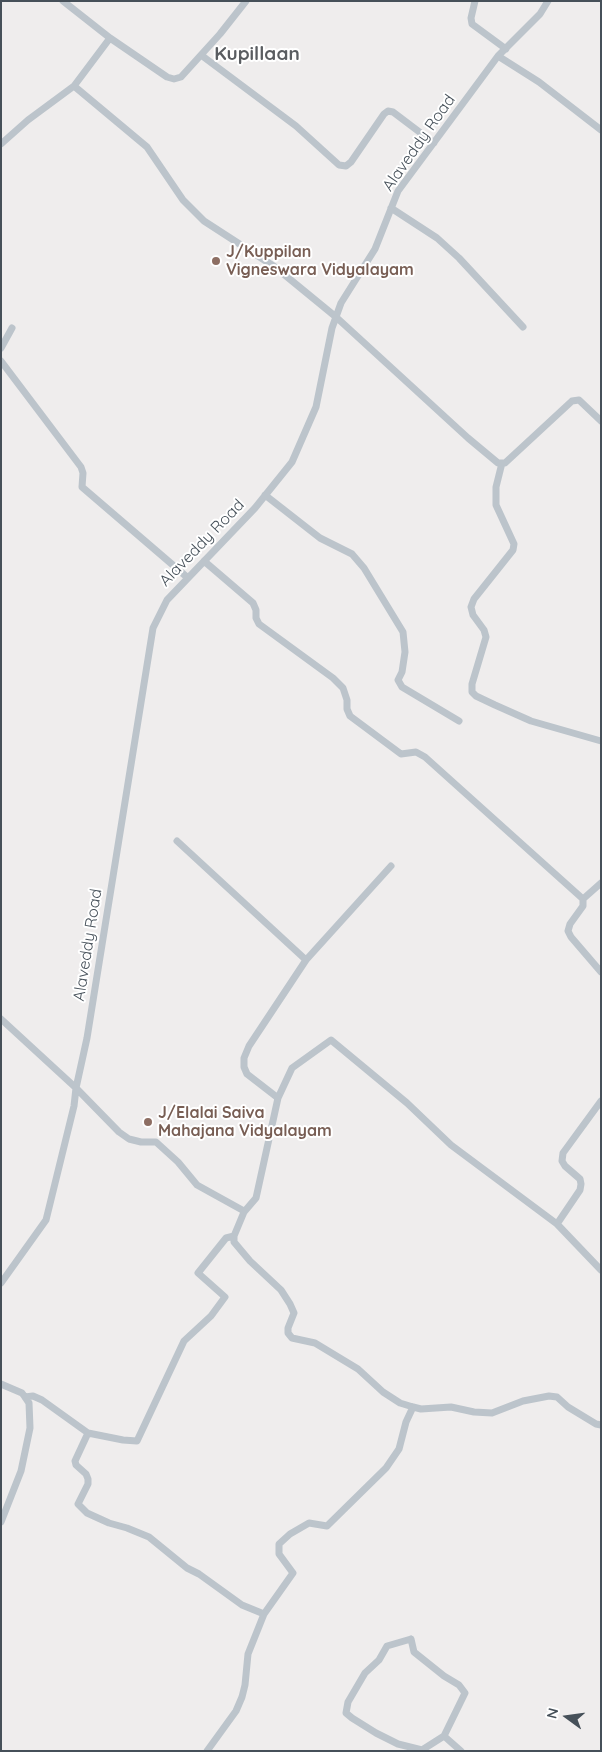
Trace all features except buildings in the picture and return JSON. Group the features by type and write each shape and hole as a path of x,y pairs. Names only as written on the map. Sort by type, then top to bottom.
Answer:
{"street":[{"path":"63,1 110,38 167,77 174,79 181,77 246,1"},
{"path":"475,1 471,18 472,24 506,49"},
{"name":"Alaveddy Road","path":"1,1283 46,1220 74,1106 87,1038 153,628 167,600 255,508 292,462 316,407 332,328 341,303 375,249 398,191 498,56 540,14 548,1"},
{"path":"1,144 28,120 74,86 110,38"},
{"path":"201,55 296,126 339,164 346,166 350,162 388,111 393,112 434,142"},
{"path":"498,56 540,82 601,130"},
{"path":"74,86 147,147 183,200 204,221 275,267 336,317 468,438 498,463 505,463 572,401 579,400 601,421"},
{"path":"391,208 437,238 459,258 523,328"},
{"path":"1,348 12,328"},
{"path":"1,361 81,467 83,473 82,487 188,578"},
{"path":"502,463 496,487 496,505 514,544 513,550 474,599 473,615 484,630 486,637 472,684 472,692 495,706 531,721 601,741"},
{"path":"265,495 320,538 352,554 364,568 403,632 405,652 402,672 398,680 402,687 459,721"},
{"path":"204,561 253,603 259,624 333,678 343,688 347,700 346,709 350,716 401,754 416,752 425,757 583,899 583,906 570,924 568,931 601,972"},
{"path":"177,841 306,960"},
{"path":"278,1098 247,1074 244,1067 244,1058 249,1046 306,960 392,866"},
{"path":"583,899 601,884"},
{"path":"1,1019 76,1088 119,1132 129,1139 140,1142 156,1142 178,1162 197,1185 244,1212"},
{"path":"601,1270 557,1224 451,1145 407,1103 331,1040 292,1068 278,1098 256,1198 244,1212 234,1236 234,1242 250,1261 281,1290 290,1304 294,1313 288,1333 292,1338 315,1343 358,1369 383,1392 400,1403 413,1407 421,1409 451,1408 492,1413 522,1401 549,1396 557,1398 568,1407 596,1424 601,1425"},
{"path":"557,1224 580,1190 581,1184 580,1179 562,1161 563,1153 601,1101"},
{"path":"25,1397 32,1396 42,1400 88,1433 137,1441 184,1341 211,1316 225,1297 198,1273 226,1238 234,1236"},
{"path":"1,1384 22,1393 29,1403 30,1428 21,1470 1,1522"},
{"path":"207,1751 236,1712 245,1685 248,1654 264,1614 293,1573 279,1554 279,1544 290,1534 309,1523 327,1526 386,1468 399,1449 406,1422 413,1407"},
{"path":"88,1433 75,1461 76,1465 86,1474 88,1479 88,1484 78,1504 82,1509 109,1523 149,1536 187,1568 199,1574 242,1605 264,1614"},
{"path":"412,1639 414,1652 444,1676 459,1685 465,1692 444,1736 422,1750 398,1744 376,1733 346,1713 348,1702 364,1673 379,1660 387,1646 412,1639"},
{"path":"444,1736 461,1751"}],"place":[{"name":"J/Kuppilan Vigneswara Vidyalayam","path":"216,261"},
{"name":"J/Elalai Saiva Mahajana Vidyalayam","path":"148,1122"}],"district":[{"name":"Kupillaan","path":"257,54"}]}
